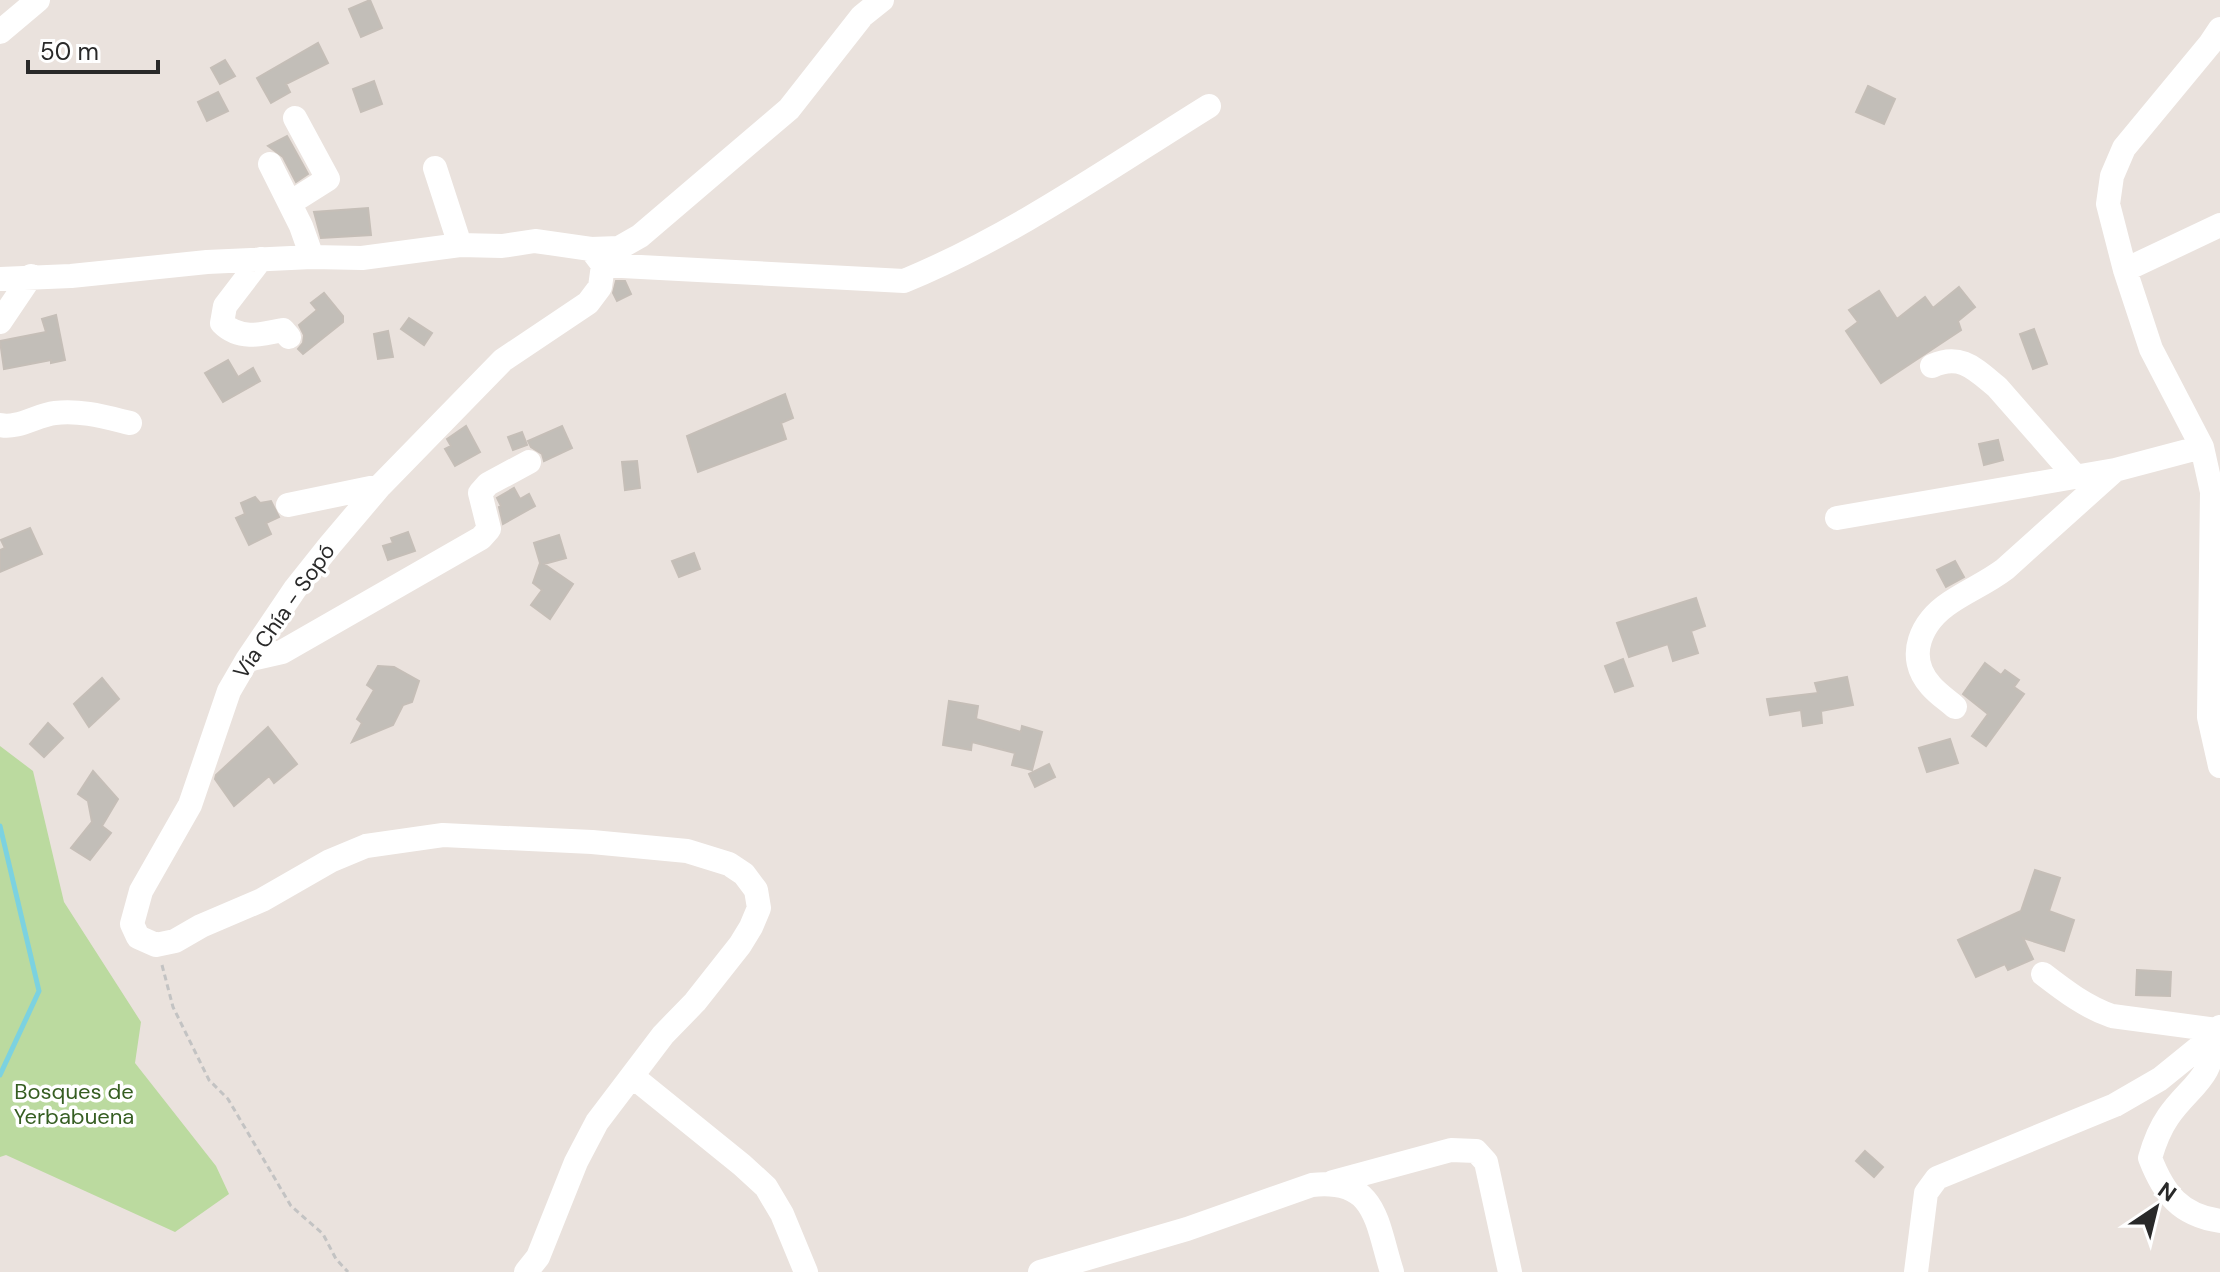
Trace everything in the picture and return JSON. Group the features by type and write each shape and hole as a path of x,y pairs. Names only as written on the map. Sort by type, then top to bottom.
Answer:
{"street":[{"path":"0,32 38,0"},
{"path":"597,257 640,236 789,109 862,16 882,0"},
{"path":"2219,760 2209,717 2212,492 2202,447 2151,349 2125,270 2108,204 2112,176 2124,148 2220,29"},
{"path":"0,279 71,276 207,262 362,258 460,245 502,246 535,241 597,257 904,281 1003,235 1209,106"},
{"path":"290,203 328,179 295,118"},
{"path":"270,164 312,257"},
{"path":"435,168 460,245"},
{"path":"2125,270 2220,225"},
{"name":"Vía Chía - Sopó","path":"156,945 138,937 132,924 133,913 157,860 190,805 229,691 247,660 304,578 380,486 503,360 588,303 600,287 597,257"},
{"path":"261,259 225,306 222,323 230,332 244,336 283,330 289,337"},
{"path":"0,322 31,276"},
{"path":"1932,366 1945,360 1955,360 1982,375 1997,387 2076,477"},
{"path":"0,425 10,426 53,413 83,413 130,423"},
{"path":"1837,518 2115,470 2202,447"},
{"path":"247,660 282,652 481,538 489,529 480,493 488,484 529,462"},
{"path":"1955,707 1930,685 1919,667 1917,645 1926,626 1937,612 2005,569 2115,470"},
{"path":"288,505 380,486"},
{"path":"156,945 175,941 201,926 262,900 330,861 366,846 443,835 592,842 687,851 729,864 744,874 756,890 759,908 751,927 727,962 597,1122 576,1162 538,1257 526,1272"},
{"path":"2043,974 2087,1005 2112,1016 2217,1031"},
{"path":"1916,1272 1926,1193 1937,1178 2115,1105 2160,1079 2217,1031"},
{"path":"2217,1031 2210,1067 2168,1116 2150,1158 2166,1191 2188,1213 2220,1221"},
{"path":"632,1076 766,1187 782,1214 806,1272"},
{"path":"1040,1272 1187,1229 1312,1185 1451,1150 1476,1151 1486,1162 1510,1272"},
{"path":"1376,1171 1407,1272"},
{"path":"1333,1182 1348,1186 1364,1196 1374,1212 1392,1272"}],"path":[{"path":"156,945 173,1007 209,1080 228,1099 291,1206 323,1234 336,1259 348,1272"}],"green space":[{"name":"Bosques de Yerbabuena","path":"0,746 33,771 64,902 141,1022 135,1063 216,1166 229,1194 175,1232 6,1155 0,1157"}],"building":[{"path":"370,0 382,28 361,37 349,9"},
{"path":"318,43 328,63 286,84 290,92 271,103 257,78"},
{"path":"225,60 235,76 220,84 211,68"},
{"path":"374,81 382,104 361,112 353,89"},
{"path":"1868,86 1895,99 1884,124 1856,112"},
{"path":"218,92 228,111 207,121 198,102"},
{"path":"287,136 308,174 296,182 283,157 268,146"},
{"path":"368,208 371,235 321,238 314,212"},
{"path":"616,281 625,281 631,294 617,301 613,293"},
{"path":"1959,287 1975,307 1958,321 1961,330 1881,383 1846,331 1858,322 1849,310 1879,291 1897,319 1925,297 1933,308"},
{"path":"324,293 343,316 343,322 303,354 298,349 304,335 299,325 317,310 311,303"},
{"path":"56,315 65,360 4,369 0,341 46,332 42,319"},
{"path":"409,318 432,333 424,345 401,329"},
{"path":"2034,329 2047,364 2033,369 2020,334"},
{"path":"388,331 393,357 378,359 374,334"},
{"path":"228,360 238,377 253,368 260,381 223,402 205,373"},
{"path":"785,394 793,418 781,423 786,439 698,472 687,436"},
{"path":"466,426 480,452 455,466 445,449 451,446 447,439"},
{"path":"562,426 572,448 544,461 542,454 528,441"},
{"path":"522,432 527,445 513,450 508,437"},
{"path":"1998,440 2003,460 1984,465 1979,444"},
{"path":"637,461 640,488 625,490 622,462"},
{"path":"514,488 520,499 529,494 535,506 503,524 497,498"},
{"path":"255,497 260,503 271,501 279,517 266,523 271,534 249,545 236,518 245,514 241,503"},
{"path":"30,528 42,554 0,572 0,550 5,548 1,540"},
{"path":"408,532 415,551 388,560 383,546 393,543 391,538"},
{"path":"559,535 566,558 544,564 573,584 550,619 531,605 542,590 533,583 540,563 534,543"},
{"path":"694,553 700,569 679,577 672,561"},
{"path":"1955,561 1964,577 1946,587 1937,570"},
{"path":"1696,598 1705,626 1691,631 1698,653 1673,661 1668,644 1629,657 1617,623"},
{"path":"1623,659 1633,686 1615,692 1605,666"},
{"path":"1985,663 2001,675 2005,670 2019,680 2014,687 2024,694 1986,746 1972,736 1988,714 1963,694"},
{"path":"378,666 394,667 419,681 412,702 403,705 393,725 352,742 362,723 357,719 374,690 367,685"},
{"path":"1847,677 1853,705 1821,711 1822,723 1803,726 1801,710 1770,715 1767,699 1818,693 1815,683"},
{"path":"102,678 119,699 89,727 74,704"},
{"path":"949,701 978,706 976,719 1021,732 1022,726 1042,732 1032,770 1012,765 1015,753 972,742 971,750 943,745"},
{"path":"48,723 63,738 44,757 30,744"},
{"path":"268,727 297,764 274,783 269,776 234,806 215,779 216,775"},
{"path":"1950,739 1958,763 1927,772 1919,748"},
{"path":"1049,764 1055,777 1035,787 1029,774"},
{"path":"93,771 118,799 102,826 111,833 90,860 71,848 92,822 88,801 78,794"},
{"path":"2035,870 2060,878 2049,911 2074,920 2064,951 2023,938 2033,959 2008,970 2005,964 1976,977 1958,940 2021,911"},
{"path":"2137,970 2171,972 2170,996 2136,995"},
{"path":"1865,1151 1883,1167 1874,1177 1856,1161"}],"waterway":[{"path":"0,826 39,991 0,1075"}]}
